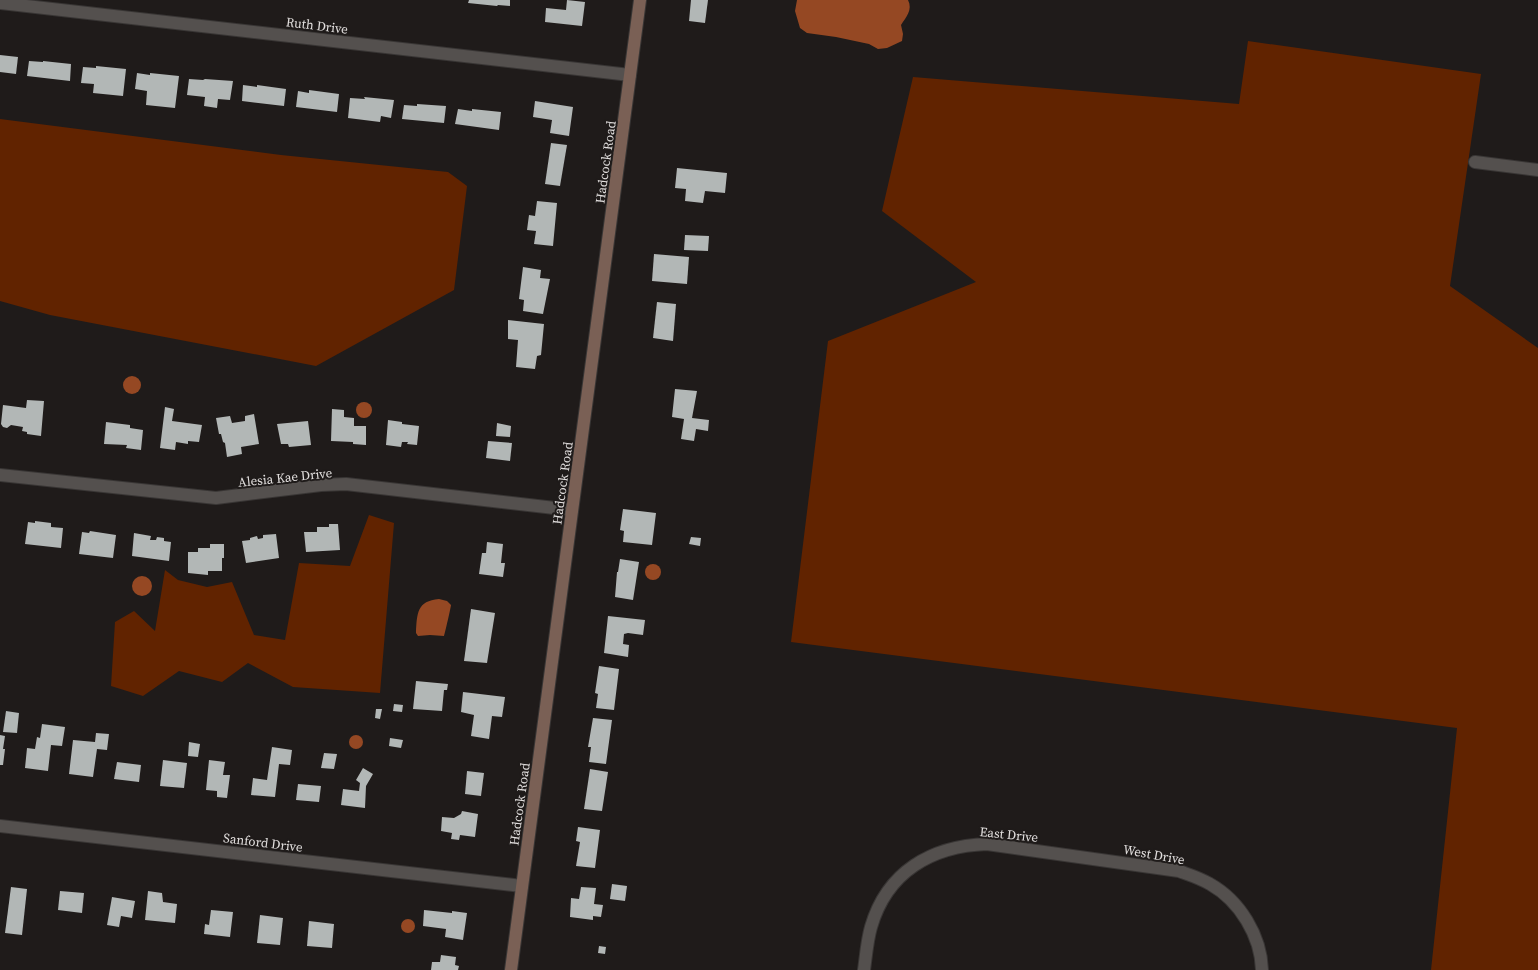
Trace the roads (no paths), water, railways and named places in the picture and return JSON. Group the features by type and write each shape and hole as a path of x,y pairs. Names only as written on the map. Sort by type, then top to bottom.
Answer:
{"street":[{"name":"Hadcock Road","path":"511,970 640,0"},
{"name":"Ruth Drive","path":"0,3 630,75"},
{"path":"1475,162 1538,170"},
{"name":"Alesia Kae Drive","path":"0,475 216,498 321,485 346,484 572,510"},
{"name":"Sanford Drive","path":"0,826 522,886"},
{"name":"East Drive","path":"864,970 870,928 878,909 888,892 902,875 916,864 933,854 951,848 986,844 1082,857"},
{"name":"West Drive","path":"1082,857 1179,871 1197,877 1212,885 1231,900 1250,925 1257,942 1262,970"}]}
